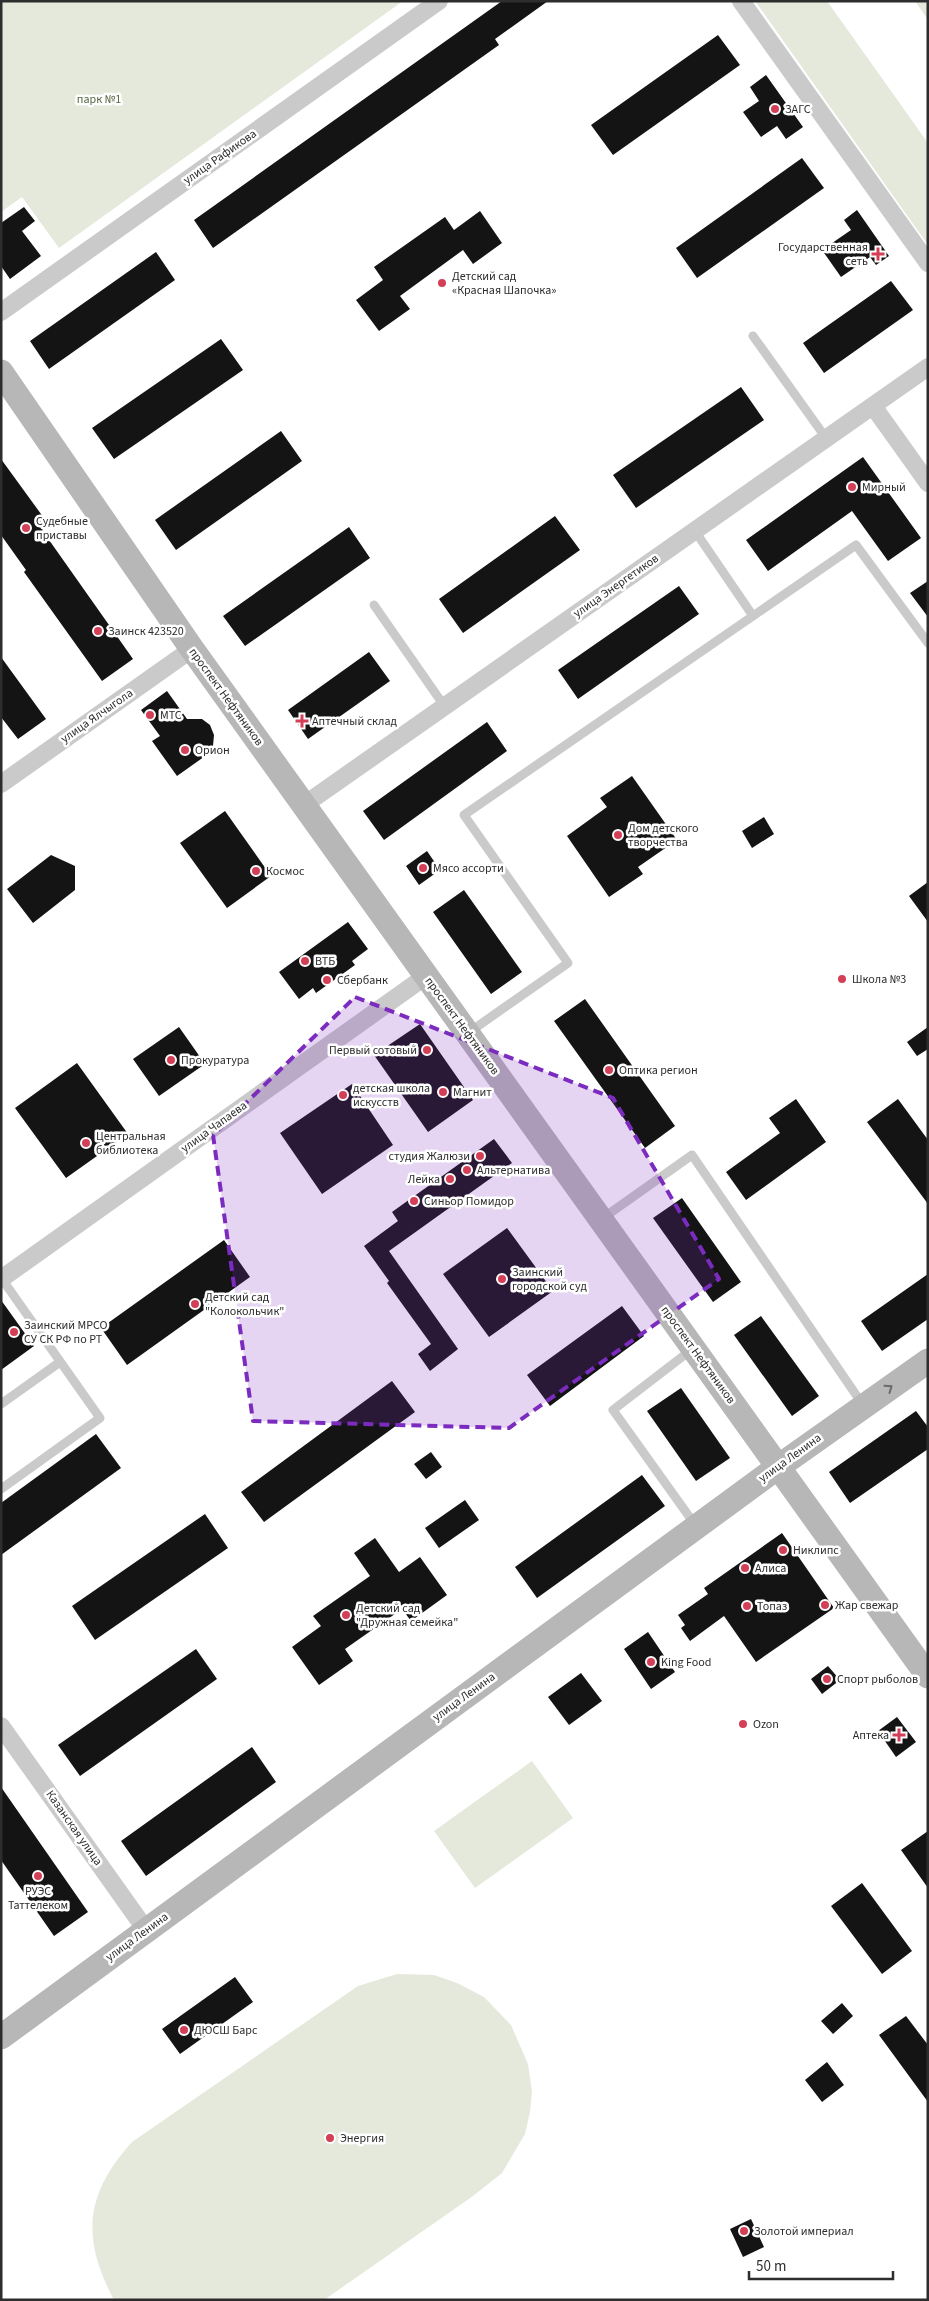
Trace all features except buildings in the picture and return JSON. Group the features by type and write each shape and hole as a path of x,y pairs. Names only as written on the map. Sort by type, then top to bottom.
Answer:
{"main road":[{"name":"проспект Нефтяников","path":"1,372 192,649 928,1676"},
{"name":"улица Ленина","path":"1,2037 778,1467 928,1361"}],"street":[{"name":"улица Рафикова","path":"1,312 439,1"},
{"path":"740,1 928,263"},
{"name":"улица Энергетиков","path":"304,805 928,367"},
{"path":"873,406 928,483"},
{"name":"улица Ялчыгола","path":"1,784 192,649"},
{"name":"улица Чапаева","path":"1,1279 426,976"},
{"name":"Казанская улица","path":"1,1726 146,1930"}],"lane":[{"path":"753,336 826,438"},
{"path":"695,531 752,616"},
{"path":"468,1034 568,963 464,815 856,545 928,643"},
{"path":"374,605 445,706"},
{"path":"601,1220 692,1155 864,1406"},
{"path":"1,1279 100,1418 1,1489"},
{"path":"693,1348 613,1410 696,1527"},
{"path":"1,1404 60,1362"}],"highlighted area":[{"path":"355,997 613,1098 719,1279 509,1428 253,1421 213,1135"}],"green space":[{"name":"парк №1","path":"1,1 403,1 59,248 22,197 1,212"},
{"path":"755,1 827,1 928,143 928,245"},
{"path":"915,1 928,1 928,20"},
{"path":"532,1761 573,1818 475,1888 434,1831"},
{"name":"Энергия","path":"397,1974 434,1975 457,1983 484,1997 511,2025 528,2064 532,2091 525,2134 502,2173 473,2196 324,2300 114,2300 103,2278 96,2256 93,2217 97,2198 105,2180 116,2161 132,2142 358,1986"}],"place":[{"name":"ЗАГС","path":"775,109"},
{"name":"Государственная сеть","path":"878,254"},
{"name":"Детский сад «Красная Шапочка»","path":"442,283"},
{"name":"Мирный","path":"852,487"},
{"name":"Судебные приставы","path":"26,528"},
{"name":"Заинск 423520","path":"98,631"},
{"name":"МТС","path":"150,715"},
{"name":"Аптечный склад","path":"302,721"},
{"name":"Орион","path":"185,750"},
{"name":"Дом детского творчества","path":"618,835"},
{"name":"Мясо ассорти","path":"423,868"},
{"name":"Космос","path":"256,871"},
{"name":"ВТБ","path":"305,961"},
{"name":"Школа №3","path":"842,979"},
{"name":"Сбербанк","path":"327,980"},
{"name":"Первый сотовый","path":"427,1050"},
{"name":"Прокуратура","path":"171,1060"},
{"name":"Оптика регион","path":"609,1070"},
{"name":"Магнит","path":"443,1092"},
{"name":"детская школа искусств","path":"343,1095"},
{"name":"Центральная библиотека","path":"86,1143"},
{"name":"студия Жалюзи","path":"480,1156"},
{"name":"Альтернатива","path":"467,1170"},
{"name":"Лейка","path":"450,1179"},
{"name":"Синьор Помидор","path":"414,1201"},
{"name":"Заинский городской суд","path":"502,1279"},
{"name":"Детский сад \"Колокольчик\"","path":"195,1304"},
{"name":"Заинский МРСО СУ СК РФ по РТ","path":"14,1332"},
{"name":"Никлипс","path":"783,1550"},
{"name":"Алиса","path":"745,1568"},
{"name":"Жар свежар","path":"825,1605"},
{"name":"Топаз","path":"747,1606"},
{"name":"Детский сад \"Дружная семейка\"","path":"346,1615"},
{"name":"King Food","path":"651,1662"},
{"name":"Спорт рыболов","path":"827,1679"},
{"name":"Ozon","path":"743,1724"},
{"name":"Аптека","path":"899,1735"},
{"name":"РУЭС Таттелеком","path":"38,1876"},
{"name":"ДЮСШ Барс","path":"184,2030"},
{"name":"Энергия","path":"330,2138"},
{"name":"Золотой империал","path":"744,2231"}]}
